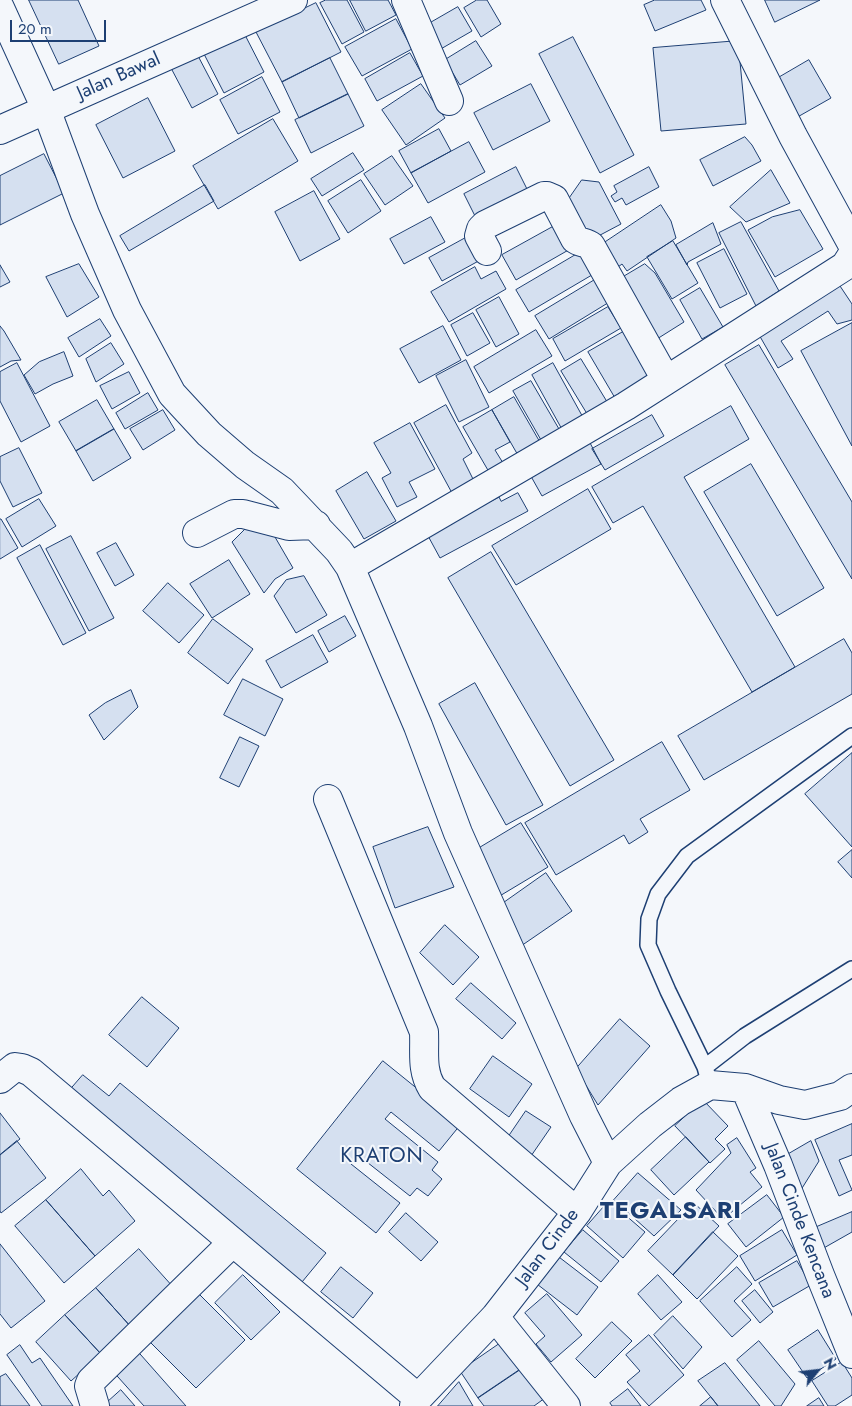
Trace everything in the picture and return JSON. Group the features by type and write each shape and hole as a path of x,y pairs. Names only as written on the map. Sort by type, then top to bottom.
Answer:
{"street":[{"name":"Jalan Bawal","path":"0,130 293,0"},
{"path":"406,0 449,101"},
{"path":"725,0 794,136 852,244"},
{"path":"0,8 58,104 85,214 127,310 172,394 209,434 245,465 282,491 305,526 339,551 350,567 418,726 458,834 584,1116 608,1163"},
{"path":"487,251 479,236 481,229 485,225 544,196 554,199 576,239 581,243 591,246 666,380"},
{"path":"350,567 617,412 845,266 852,256"},
{"path":"197,533 234,514 305,526"},
{"path":"328,799 424,1032 425,1070 432,1088 577,1212"},
{"path":"0,1078 15,1067 31,1072 233,1242 416,1402"},
{"path":"708,1076 779,1100 805,1105 840,1096 852,1088"},
{"name":"Jalan Cinde","path":"416,1402 495,1317 577,1212 608,1163 708,1076"},
{"name":"Jalan Cinde Kencana","path":"745,1088 778,1165 852,1354"},
{"path":"96,1406 89,1386 91,1380 233,1242"},
{"path":"495,1317 566,1406"}],"lane":[{"path":"852,736 687,856 658,894 649,920 648,945 708,1076 744,1036 852,969"}],"building":[{"path":"29,0 78,0 99,46 59,64"},
{"path":"326,0 347,0 364,32 342,44 320,3"},
{"path":"350,0 388,0 396,15 366,31"},
{"path":"477,0 487,0 501,24 481,37 464,8"},
{"path":"655,0 701,0 706,10 655,31 644,5"},
{"path":"765,0 820,0 775,22"},
{"path":"316,3 341,52 282,82 256,32"},
{"path":"458,7 472,31 439,50 425,26"},
{"path":"396,19 412,49 362,76 345,47"},
{"path":"244,33 264,72 224,93 204,54"},
{"path":"573,37 634,155 600,173 539,54"},
{"path":"476,41 492,66 460,85 445,60"},
{"path":"738,41 746,124 661,131 653,48"},
{"path":"410,53 423,76 377,101 365,79"},
{"path":"197,54 218,94 192,108 171,68"},
{"path":"330,58 348,94 299,118 282,82"},
{"path":"809,60 831,98 794,119 773,81"},
{"path":"262,77 280,112 238,134 220,100"},
{"path":"421,84 445,118 406,145 382,110"},
{"path":"531,84 550,121 493,150 474,113"},
{"path":"348,94 364,126 311,153 295,120"},
{"path":"148,98 175,151 123,178 96,125"},
{"path":"273,119 298,161 218,209 193,166"},
{"path":"439,129 451,151 411,173 399,151"},
{"path":"745,137 761,161 713,186 700,160"},
{"path":"469,142 485,172 428,203 411,173"},
{"path":"353,153 364,170 322,196 311,179"},
{"path":"44,154 64,193 0,225 0,176"},
{"path":"392,156 413,186 385,205 364,174"},
{"path":"516,167 531,197 479,224 464,194"},
{"path":"649,167 659,187 626,205 622,198 615,202 611,196 617,192 614,186"},
{"path":"771,170 790,203 746,222 730,207"},
{"path":"361,180 381,211 348,233 328,201"},
{"path":"582,180 599,182 621,224 587,242 566,203"},
{"path":"205,185 214,201 129,251 120,236"},
{"path":"314,191 340,239 300,261 275,212"},
{"path":"661,205 671,221 676,238 627,271 622,264 614,270 598,247"},
{"path":"800,210 823,249 775,277 748,230 772,217"},
{"path":"431,217 445,242 404,264 390,239"},
{"path":"741,222 779,291 756,306 719,233"},
{"path":"713,223 721,244 688,262 687,265 676,245"},
{"path":"558,224 572,248 516,280 502,255"},
{"path":"471,235 484,258 442,281 429,258"},
{"path":"673,241 698,283 672,299 647,257"},
{"path":"724,249 747,294 720,308 697,263"},
{"path":"584,250 597,272 529,312 516,290"},
{"path":"79,264 99,297 67,317 46,277"},
{"path":"645,264 655,273 684,322 649,344 613,283"},
{"path":"0,265 10,282 0,287"},
{"path":"475,267 481,279 496,271 506,289 449,322 431,292"},
{"path":"834,277 852,304 852,320 837,324 828,311 781,341 793,359 778,368 758,333"},
{"path":"598,278 611,301 549,339 535,316"},
{"path":"700,288 723,327 702,339 680,300"},
{"path":"499,297 519,334 496,347 476,310"},
{"path":"608,307 621,328 565,361 553,339"},
{"path":"473,313 490,343 467,356 451,325"},
{"path":"100,319 111,336 79,357 68,338"},
{"path":"852,323 852,446 801,351"},
{"path":"0,326 21,360 11,361 0,367"},
{"path":"443,326 461,360 419,383 400,349"},
{"path":"630,328 657,374 615,398 588,352"},
{"path":"536,330 552,356 489,393 474,367"},
{"path":"111,343 124,364 96,382 86,359"},
{"path":"759,345 852,502 852,579 725,365"},
{"path":"64,352 73,376 35,394 24,375 39,362"},
{"path":"581,359 609,405 589,417 561,371"},
{"path":"466,360 489,407 459,422 436,376"},
{"path":"17,363 50,426 21,442 0,401 0,372"},
{"path":"553,363 585,421 564,433 532,375"},
{"path":"129,372 140,393 112,409 100,386"},
{"path":"531,381 559,429 541,440 513,391"},
{"path":"148,393 158,410 125,429 116,413"},
{"path":"514,397 541,444 519,457 492,410"},
{"path":"97,400 114,429 76,451 59,422"},
{"path":"446,405 472,453 463,459 474,481 452,493 414,423"},
{"path":"731,406 749,439 684,477 795,667 752,692 643,506 613,523 592,487"},
{"path":"163,410 175,430 143,450 130,429"},
{"path":"492,410 510,442 495,450 503,463 489,472 463,427"},
{"path":"652,415 664,436 605,470 592,449"},
{"path":"410,423 435,469 409,482 417,497 397,507 382,478 391,473 374,443"},
{"path":"114,429 131,458 93,481 76,451"},
{"path":"588,439 601,464 542,496 528,471"},
{"path":"19,448 42,493 13,507 0,481 0,457"},
{"path":"751,464 824,588 777,616 704,492"},
{"path":"367,472 396,521 364,539 336,491"},
{"path":"588,489 611,529 516,585 492,546"},
{"path":"518,493 528,511 440,558 427,534 499,497 501,501"},
{"path":"39,499 56,526 22,547 6,519"},
{"path":"0,519 18,548 0,559"},
{"path":"268,525 293,568 275,579 264,593 232,542 246,528"},
{"path":"71,536 114,618 89,631 46,549"},
{"path":"116,543 134,575 115,586 97,553"},
{"path":"40,545 86,633 63,645 17,558"},
{"path":"491,552 614,760 570,786 448,578"},
{"path":"229,560 250,594 212,618 190,584"},
{"path":"304,576 327,615 296,633 274,596 286,580"},
{"path":"168,583 204,615 179,643 143,611"},
{"path":"345,616 356,636 329,652 318,631"},
{"path":"213,619 253,649 228,684 188,653"},
{"path":"313,635 328,662 281,688 266,661"},
{"path":"844,639 852,653 852,694 704,780 678,736"},
{"path":"243,679 283,699 265,736 224,715"},
{"path":"475,683 543,805 506,825 439,704"},
{"path":"131,690 138,707 104,740 89,715 105,703"},
{"path":"240,737 259,746 239,787 220,778"},
{"path":"662,742 690,790 640,819 648,832 629,844 624,835 556,875 525,823"},
{"path":"852,753 852,847 805,794"},
{"path":"521,823 548,867 498,897 471,853"},
{"path":"428,827 454,887 395,908 373,847"},
{"path":"852,850 852,878 838,862"},
{"path":"546,873 572,911 521,946 495,909"},
{"path":"445,925 479,957 453,985 420,953"},
{"path":"471,983 516,1023 502,1039 456,999"},
{"path":"142,997 179,1028 147,1067 109,1035"},
{"path":"620,1019 650,1046 598,1105 576,1069"},
{"path":"493,1056 532,1084 509,1117 470,1089"},
{"path":"383,1061 461,1124 439,1151 391,1112 385,1119 438,1162 432,1170 442,1179 428,1196 417,1188 410,1196 358,1155 351,1164 400,1203 376,1233 297,1169"},
{"path":"83,1075 109,1096 120,1083 326,1253 302,1282 70,1090"},
{"path":"703,1100 728,1126 715,1139 725,1149 710,1163 675,1126"},
{"path":"526,1111 551,1127 531,1156 507,1139"},
{"path":"0,1113 20,1139 0,1155"},
{"path":"852,1124 852,1155 839,1160 852,1190 839,1196 815,1140"},
{"path":"686,1137 709,1162 674,1195 651,1170"},
{"path":"737,1138 756,1168 750,1172 762,1187 723,1219 696,1190 731,1153 727,1145"},
{"path":"17,1141 46,1178 1,1213 0,1155"},
{"path":"811,1141 819,1161 799,1193 780,1159"},
{"path":"81,1169 103,1196 109,1190 135,1221 95,1256 46,1200"},
{"path":"638,1173 681,1210 654,1236 614,1200"},
{"path":"767,1195 784,1217 746,1247 728,1224"},
{"path":"46,1200 95,1256 64,1283 15,1226"},
{"path":"609,1201 645,1232 623,1258 587,1226"},
{"path":"694,1203 719,1226 673,1275 648,1251"},
{"path":"852,1212 852,1232 822,1249 812,1229"},
{"path":"406,1213 438,1242 421,1261 389,1232"},
{"path":"583,1230 619,1261 601,1282 564,1252"},
{"path":"782,1230 797,1255 755,1281 740,1256"},
{"path":"713,1232 738,1256 697,1299 673,1275"},
{"path":"0,1244 45,1301 11,1328 0,1314"},
{"path":"139,1249 174,1288 131,1327 96,1288"},
{"path":"555,1254 598,1287 577,1315 533,1281"},
{"path":"797,1261 811,1285 773,1307 759,1283"},
{"path":"341,1267 373,1293 353,1318 321,1292"},
{"path":"737,1267 752,1284 734,1301 751,1320 732,1337 700,1301"},
{"path":"243,1275 280,1312 251,1340 215,1303"},
{"path":"658,1275 682,1302 661,1320 638,1294"},
{"path":"96,1288 131,1327 101,1354 65,1315"},
{"path":"194,1289 245,1340 196,1388 145,1337"},
{"path":"755,1290 773,1312 760,1323 742,1301"},
{"path":"547,1294 582,1335 551,1362 536,1344 545,1336 525,1313"},
{"path":"65,1315 101,1354 71,1381 36,1342"},
{"path":"673,1316 702,1347 683,1369 654,1335"},
{"path":"612,1322 632,1341 595,1378 576,1359"},
{"path":"818,1330 836,1359 807,1378 788,1350"},
{"path":"649,1335 684,1375 649,1406 627,1382 640,1371 626,1355"},
{"path":"505,1340 524,1367 478,1398 460,1371"},
{"path":"759,1341 795,1384 781,1406 775,1406 737,1360"},
{"path":"20,1345 32,1363 40,1358 73,1406 42,1406 7,1355"},
{"path":"133,1346 186,1406 144,1406 109,1367"},
{"path":"842,1362 852,1378 852,1395 835,1406 828,1406 812,1381"},
{"path":"725,1363 760,1406 718,1406 698,1381"},
{"path":"524,1367 545,1398 534,1406 484,1406 478,1398"},
{"path":"6,1374 30,1406 0,1406 0,1377"},
{"path":"459,1382 473,1406 438,1406"},
{"path":"628,1389 641,1406 612,1406 610,1403"},
{"path":"121,1390 135,1406 103,1406"},
{"path":"711,1397 718,1406 700,1406"},
{"path":"819,1398 824,1406 807,1406"}],"district":[{"name":"KRATON","path":"382,1157"},
{"name":"TEGALSARI","path":"671,1212"}]}
